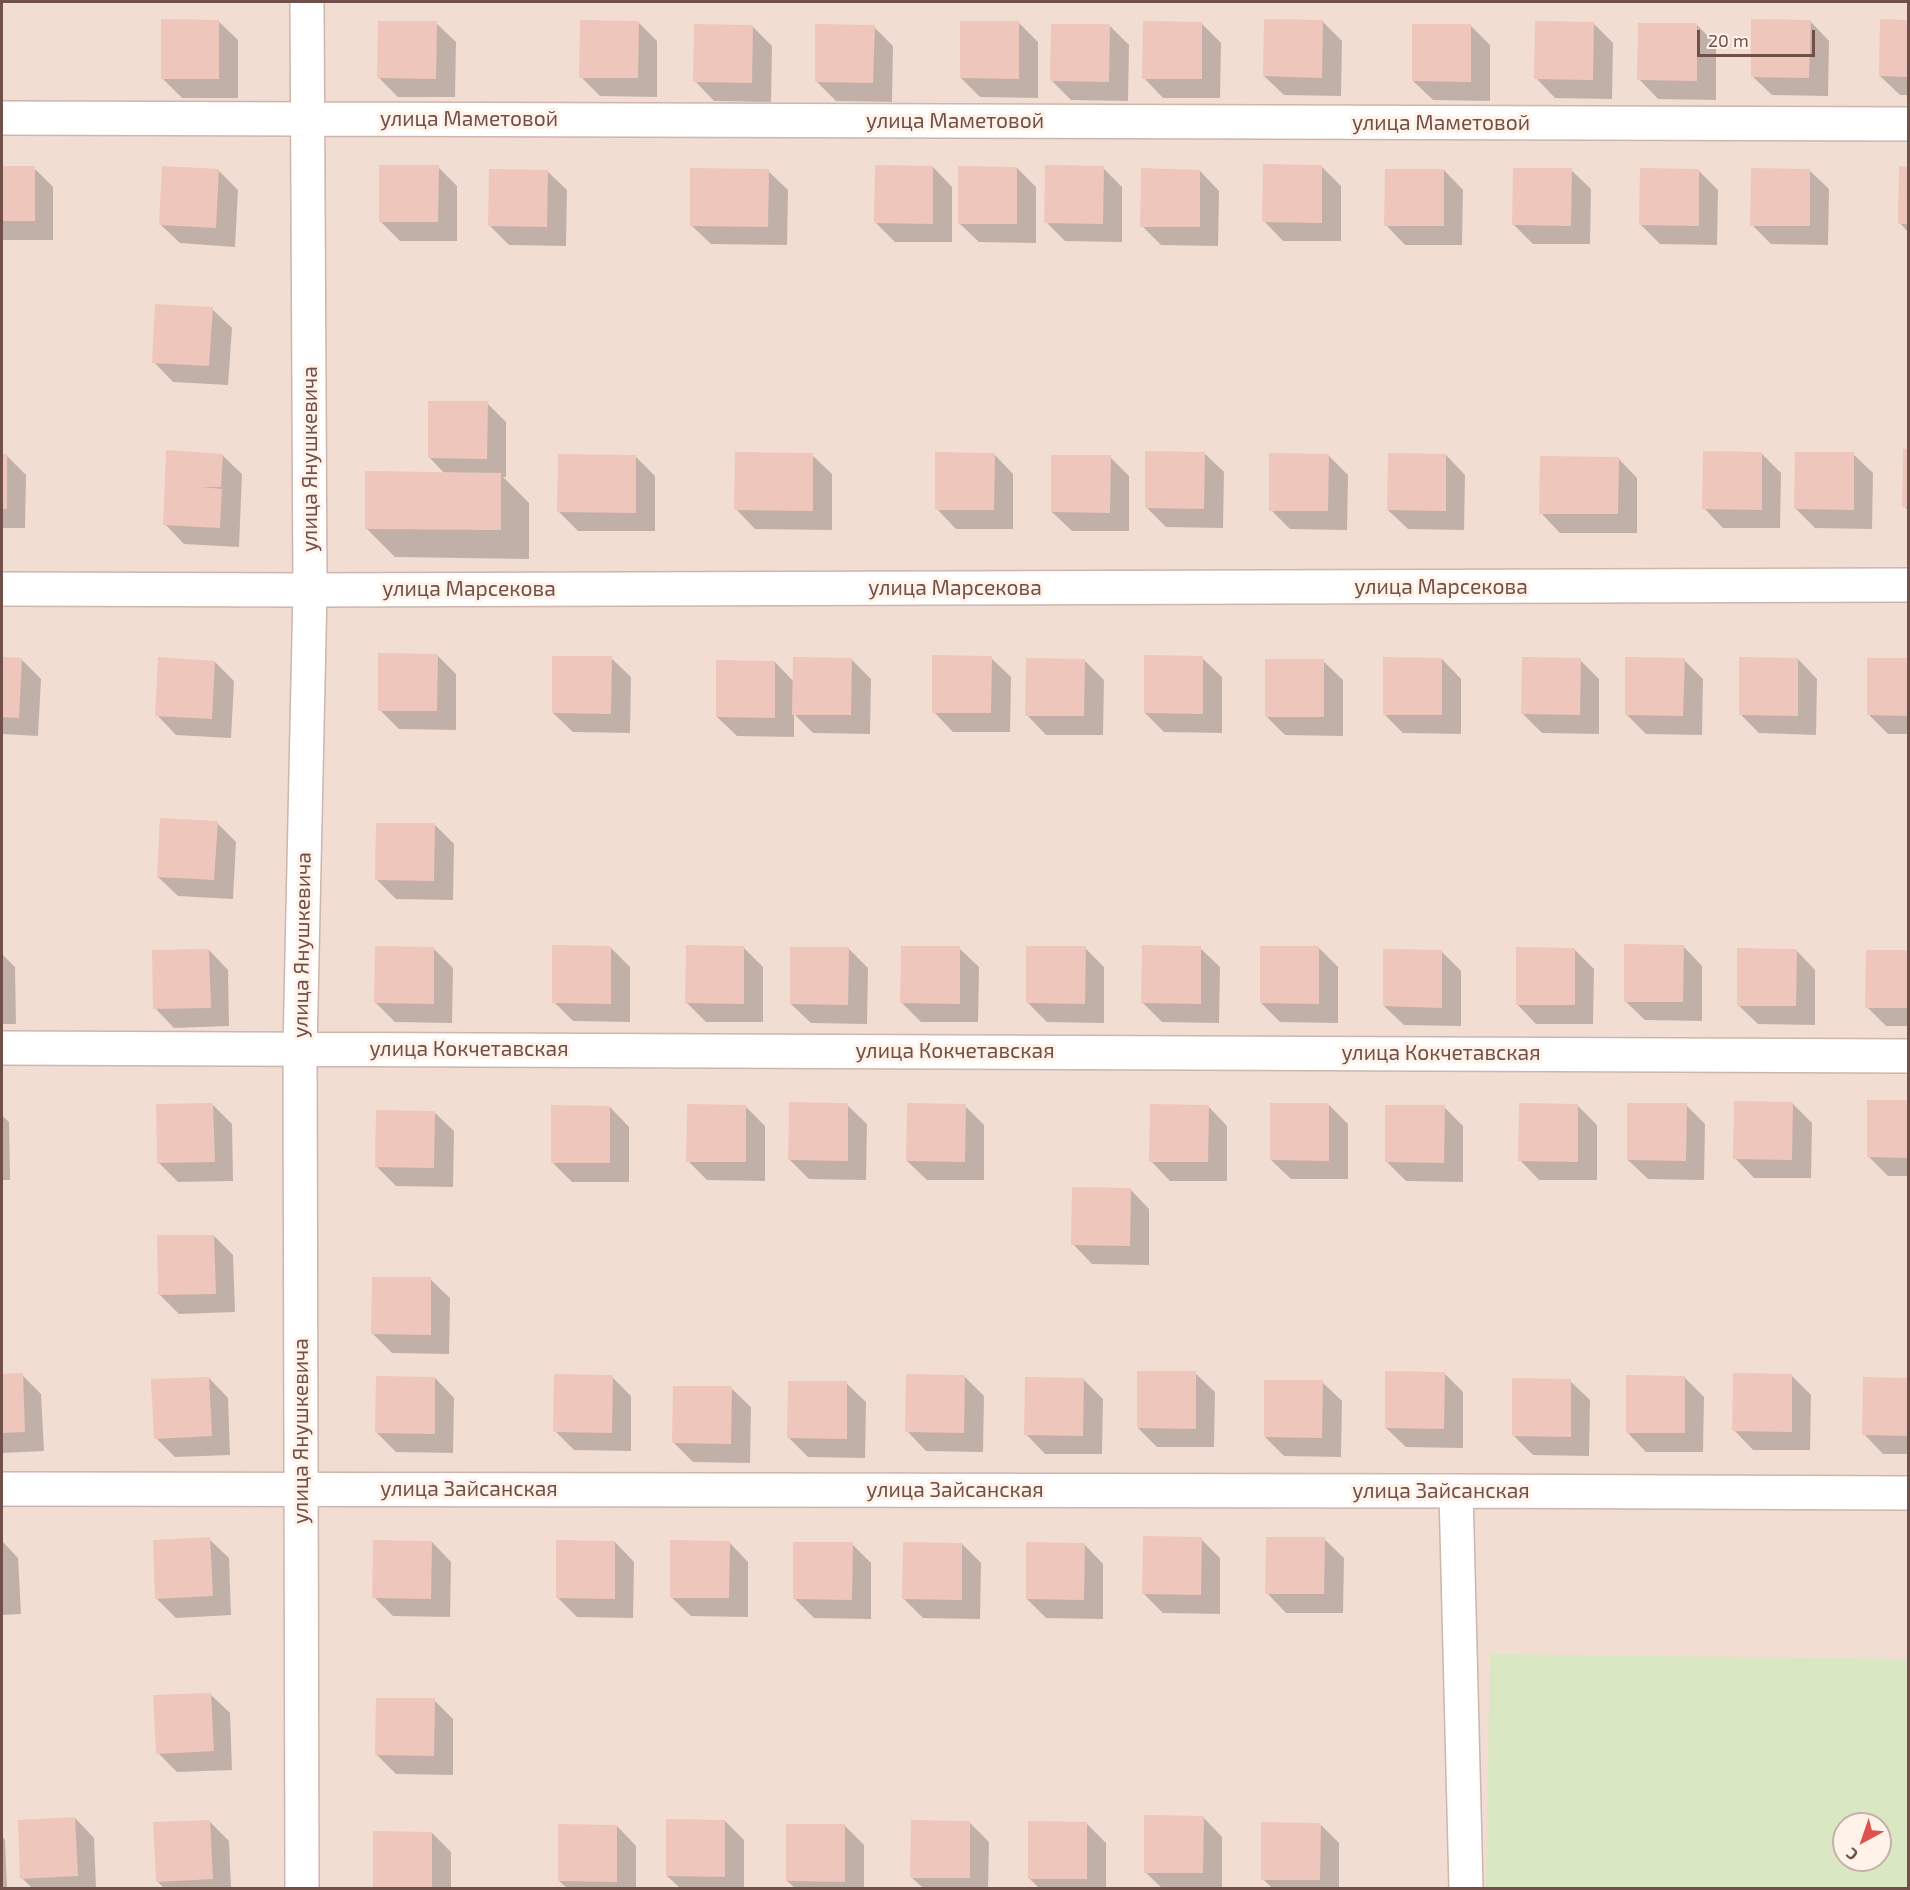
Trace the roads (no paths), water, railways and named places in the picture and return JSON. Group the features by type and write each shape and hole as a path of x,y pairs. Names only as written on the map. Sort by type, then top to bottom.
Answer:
{"street":[{"name":"улица Янушкевича","path":"302,1888 300,1048 310,590 307,2"},
{"name":"улица Маметовой","path":"2,118 1908,124"},
{"name":"улица Марсекова","path":"2,589 1908,585"},
{"name":"улица Кокчетавская","path":"2,1048 1908,1056"},
{"name":"улица Зайсанская","path":"2,1490 1908,1493"},
{"path":"1456,1491 1466,1888"}]}
